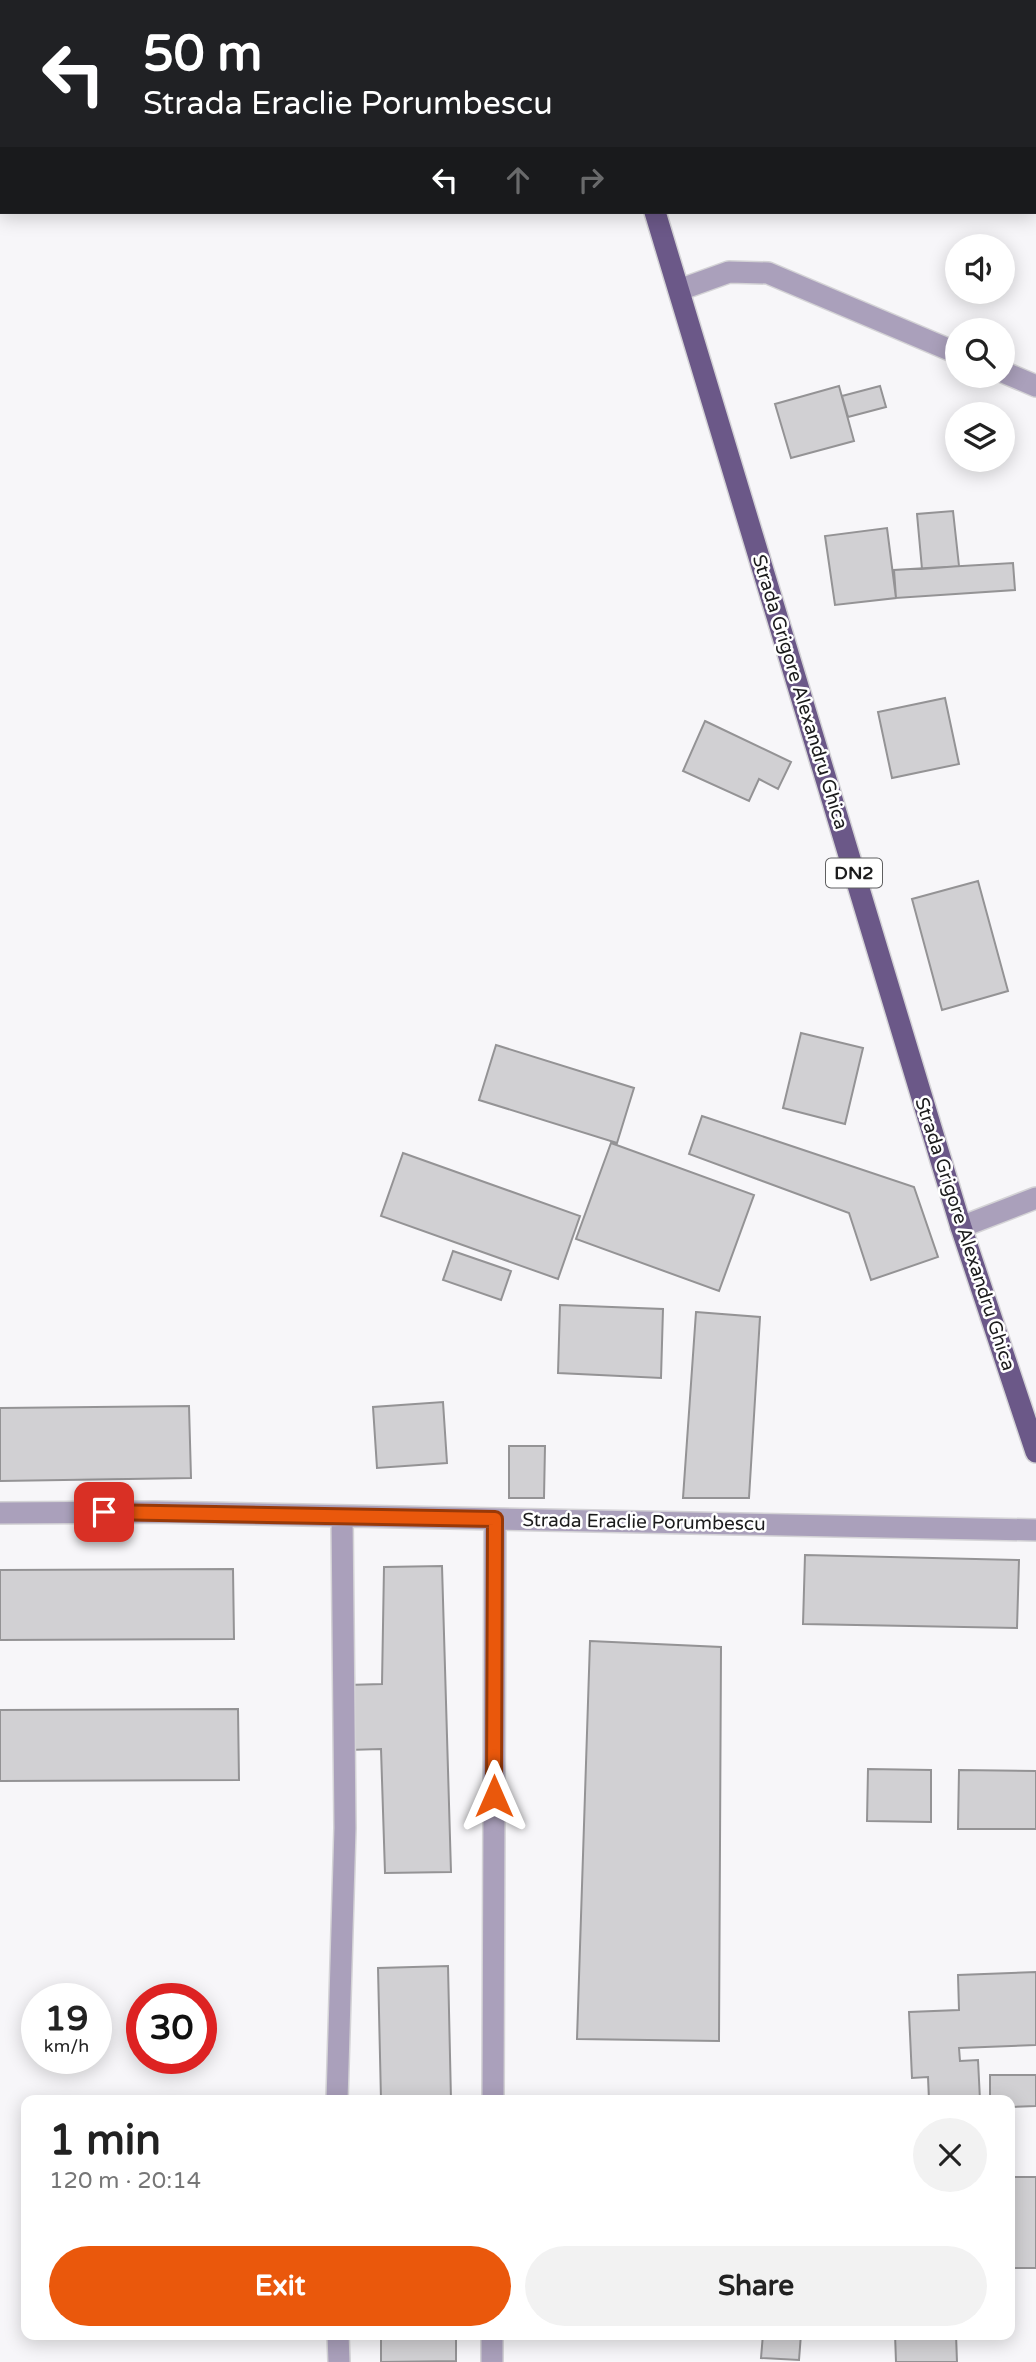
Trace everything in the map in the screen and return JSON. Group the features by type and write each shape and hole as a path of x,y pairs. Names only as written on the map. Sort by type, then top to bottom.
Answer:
{"main road":[{"name":"DN2","path":"656,214 679,290"},
{"name":"Strada Grigore Alexandru Ghica","path":"679,290 961,1227 1036,1452"}],"street":[{"path":"679,290 729,272 768,273 945,348"},
{"path":"1015,377 1036,386"},
{"path":"961,1227 1036,1198"},
{"name":"Strada Eraclie Porumbescu","path":"0,1513 155,1512 1036,1530"},
{"path":"337,2095 345,1828 342,1516"},
{"path":"493,2095 495,1519"},
{"path":"338,2340 339,2362"},
{"path":"492,2340 492,2362"}],"building":[{"path":"839,386 854,441 791,458 775,404"},
{"path":"880,386 886,407 848,417 842,396"},
{"path":"953,511 959,566 922,569 917,514"},
{"path":"887,528 896,598 835,605 825,536"},
{"path":"1013,563 1015,590 896,598 894,570"},
{"path":"945,698 959,764 892,778 878,712"},
{"path":"705,721 791,762 778,789 759,779 749,801 683,771"},
{"path":"978,881 1008,991 942,1010 912,899"},
{"path":"801,1033 863,1048 845,1124 783,1108"},
{"path":"496,1045 634,1088 617,1143 479,1100"},
{"path":"702,1116 914,1187 938,1257 871,1280 849,1213 689,1154"},
{"path":"611,1143 754,1195 719,1291 576,1239"},
{"path":"403,1153 580,1216 558,1279 381,1216"},
{"path":"453,1251 511,1271 501,1300 443,1280"},
{"path":"560,1305 663,1309 661,1378 558,1373"},
{"path":"696,1312 760,1317 749,1498 683,1498"},
{"path":"443,1402 447,1463 377,1468 373,1407"},
{"path":"189,1406 191,1478 0,1481 0,1408"},
{"path":"509,1446 545,1446 544,1498 509,1498"},
{"path":"805,1555 1019,1560 1017,1628 803,1624"},
{"path":"442,1566 451,1872 385,1873 381,1749 348,1750 347,1685 382,1684 384,1567"},
{"path":"233,1569 234,1639 0,1640 0,1570"},
{"path":"590,1641 721,1647 719,2041 577,2039"},
{"path":"238,1709 239,1780 0,1781 0,1710"},
{"path":"868,1769 931,1770 931,1822 867,1821"},
{"path":"959,1770 1036,1771 1036,1829 958,1829"},
{"path":"448,1966 451,2095 381,2095 378,1968"},
{"path":"1036,1972 1036,2045 959,2048 960,2061 978,2060 980,2095 929,2095 928,2077 912,2078 909,2012 959,2010 958,1975"},
{"path":"990,2075 1036,2075 1036,2106 1015,2107 1015,2095 990,2095"},
{"path":"1015,2177 1036,2177 1036,2268 1015,2268"},
{"path":"381,2340 456,2340 456,2361 381,2362"},
{"path":"762,2340 801,2340 799,2360 761,2358"},
{"path":"895,2340 956,2340 957,2362 896,2362"}],"route":[{"path":"104,1512 495,1519 494,1796"}]}
